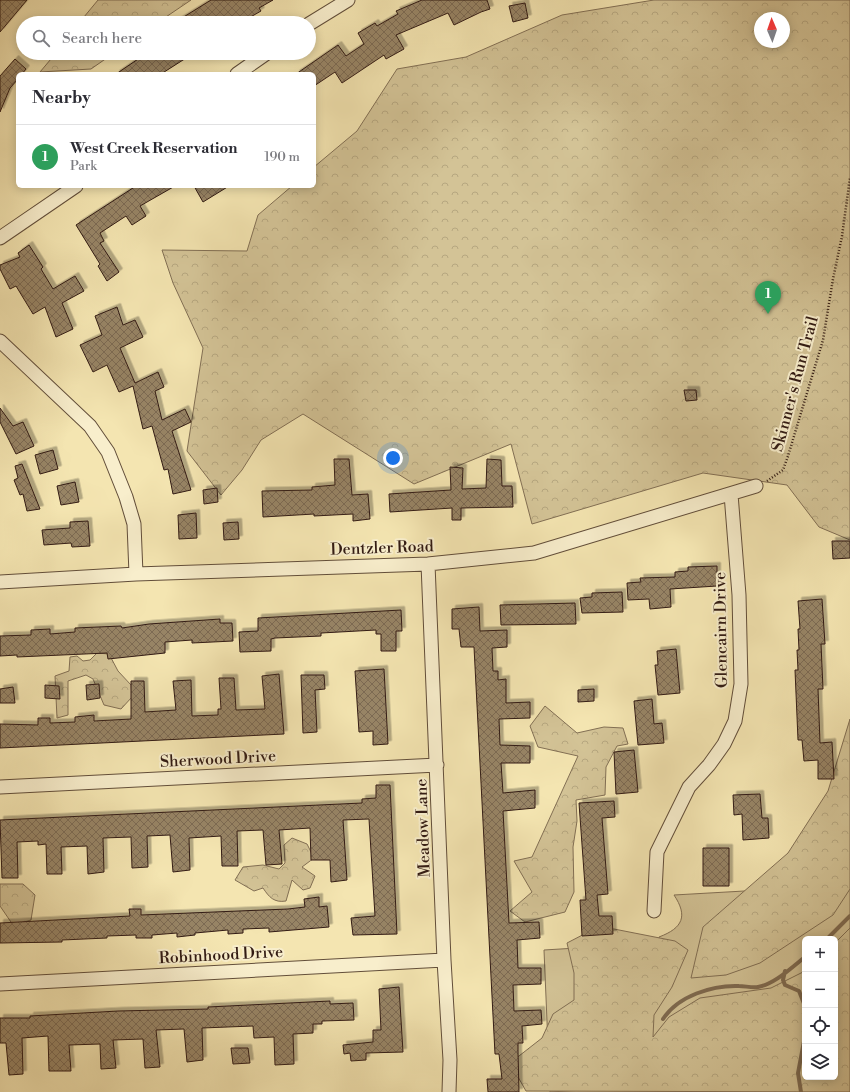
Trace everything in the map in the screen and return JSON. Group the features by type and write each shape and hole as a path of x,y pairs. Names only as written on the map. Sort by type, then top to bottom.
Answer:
{"street":[{"path":"316,20 348,0"},
{"path":"240,72 257,60"},
{"path":"0,238 73,188"},
{"path":"0,341 90,426 108,452 126,497 134,524 136,574"},
{"name":"Dentzler Road","path":"0,582 136,574 428,564 534,553 756,486"},
{"name":"Glencairn Drive","path":"654,911 657,852 689,787 709,766 724,744 735,721 741,677 739,595 731,494"},
{"name":"Meadow Lane","path":"428,564 444,960 450,1060 449,1092"},
{"name":"Sherwood Drive","path":"0,786 437,765"},
{"name":"Robinhood Drive","path":"0,984 444,960"}],"path":[{"name":"Skinner's Run Trail","path":"756,486 772,479 783,470 788,456 823,340 842,236 850,178"}],"green space":[{"path":"98,0 191,0 167,16 85,16"},
{"path":"654,0 850,0 850,540 819,527 787,485 703,473 532,524 511,444 414,484 303,414 261,440 242,470 221,495 187,451 203,348 173,283 162,250 247,251 258,215 290,188 316,188 316,165 357,131 397,69 466,57 562,15"},
{"path":"50,60 104,60 91,69 40,72"},
{"path":"97,653 109,654 118,671 131,685 132,697 121,709 104,705 93,679 86,675 68,681 68,715 57,718 55,676 69,671 70,657 77,656 83,661 90,660"},
{"path":"545,706 577,733 604,727 623,728 628,744 617,746 606,767 605,795 576,800 577,821 573,847 574,892 565,912 525,922 510,911 532,892 514,861 532,857 578,756 538,747 530,726"},
{"path":"850,719 850,889 833,915 760,963 726,975 691,978 703,927 788,853 828,791"},
{"path":"292,838 307,844 314,858 302,867 315,876 310,888 303,890 292,880 286,901 278,901 270,897 263,888 254,891 235,880 243,867 263,865 279,869 285,863 284,845"},
{"path":"0,884 23,884 35,895 31,920 13,925 0,906"},
{"path":"850,885 850,990 838,1041 838,936 802,936 802,1077 550,1092 544,950 659,943 659,937 673,930 681,920 681,909 674,895"},
{"path":"850,928 850,1092 526,1091 510,1063 542,1038 553,1014 574,1000 574,973 567,943 594,929 614,929 675,941 688,950 672,987 654,1015 653,1037 669,1017 700,998 771,988 802,972 802,1080 838,1080 838,940"}],"building":[{"path":"0,0 27,0 0,32"},
{"path":"211,0 273,0 259,8 261,11 252,16 185,16"},
{"path":"422,0 487,0 490,9 454,25 448,13 396,35 404,49 386,59 384,55 342,83 335,72 316,85 316,72 299,72 338,45 346,56 364,44 358,33 375,23 377,26 398,14 396,11"},
{"path":"525,3 528,18 513,22 509,6"},
{"path":"15,59 26,69 24,72 16,72 16,81 10,88 0,112 0,76"},
{"path":"137,60 183,60 164,72 119,72"},
{"path":"133,188 172,188 140,206 146,216 132,225 126,216 100,233 104,241 100,243 119,272 107,281 98,266 100,264 76,225"},
{"path":"195,188 226,188 203,202"},
{"path":"29,245 43,267 41,269 53,289 75,276 84,291 62,303 73,329 56,337 45,307 33,314 16,286 10,289 0,269 0,265 20,257 18,253"},
{"path":"117,307 123,325 135,320 143,337 120,348 135,383 158,372 164,387 155,391 162,420 185,409 191,422 172,431 191,490 173,494 168,469 164,470 152,426 143,429 133,386 119,392 107,365 93,372 80,345 102,335 95,316"},
{"path":"684,390 696,390 697,400 686,401"},
{"path":"0,408 13,426 23,422 34,446 16,454 0,422"},
{"path":"53,450 58,469 40,474 35,455"},
{"path":"334,459 349,459 352,495 368,494 370,519 353,521 353,514 314,516 314,514 263,517 262,491 312,490 312,487 335,485"},
{"path":"487,459 501,460 502,486 512,486 513,507 461,508 461,520 452,520 452,508 390,512 389,494 451,490 450,467 463,468 462,489 486,488"},
{"path":"22,464 40,509 27,511 23,494 20,495 14,480 18,478 15,466"},
{"path":"75,482 79,502 61,505 57,486"},
{"path":"217,488 218,502 204,504 203,490"},
{"path":"196,513 197,538 179,539 178,515"},
{"path":"88,521 90,546 72,547 71,543 44,545 42,530 70,528 70,522"},
{"path":"238,522 239,539 224,540 223,523"},
{"path":"832,541 850,541 850,558 833,559"},
{"path":"717,566 717,586 670,589 671,607 650,609 649,599 628,600 627,583 641,582 640,578 675,577 675,572 688,571 688,567"},
{"path":"622,592 623,612 582,613 580,598 592,597 592,593"},
{"path":"822,599 825,644 821,644 823,689 818,689 820,743 832,742 834,779 818,779 818,760 804,761 802,740 798,740 795,670 798,670 798,629 800,629 798,601"},
{"path":"575,603 576,624 501,625 500,605"},
{"path":"479,607 480,631 507,630 507,647 492,648 493,671 498,671 498,680 506,679 506,703 530,702 530,718 499,719 500,745 530,746 530,763 501,763 503,793 535,790 535,808 503,811 509,923 539,922 540,938 517,940 518,968 541,968 541,984 513,985 514,1011 541,1010 542,1024 522,1026 523,1043 518,1043 519,1092 488,1092 487,1079 502,1079 499,1054 495,1054 474,647 461,647 459,629 452,629 452,609"},
{"path":"401,610 402,631 396,631 396,651 381,651 381,634 376,634 376,630 321,633 321,636 275,638 271,639 271,651 240,652 239,632 258,631 258,618"},
{"path":"220,619 220,623 232,623 233,641 192,643 192,640 165,642 165,653 108,659 107,653 17,657 17,655 0,656 0,636 31,635 31,630 50,629 50,634 75,632 75,628 121,626 122,628 149,624"},
{"path":"676,649 680,693 658,695 655,665 658,665 657,651"},
{"path":"384,669 388,744 373,745 373,731 359,732 355,671"},
{"path":"279,674 284,734 0,748 0,724 38,725 38,718 50,718 50,723 75,722 75,717 94,715 94,721 131,719 131,681 144,681 145,712 176,710 173,681 191,680 192,716 218,715 218,709 221,709 219,678 234,678 236,710 265,709 262,676"},
{"path":"301,675 324,675 325,689 315,690 317,732 303,733"},
{"path":"99,684 100,698 87,700 86,685"},
{"path":"45,685 59,686 60,699 45,698"},
{"path":"13,687 15,703 0,703 0,689"},
{"path":"594,689 594,701 578,702 578,690"},
{"path":"652,699 654,724 662,723 664,743 638,745 634,701"},
{"path":"634,750 638,792 616,794 614,752"},
{"path":"376,785 390,785 397,934 353,935 351,918 375,916 369,819 343,820 347,880 331,882 330,860 311,860 310,828 279,830 282,864 266,865 263,830 237,831 238,866 222,866 221,836 189,838 190,870 173,872 170,835 147,836 148,867 132,868 131,837 103,838 104,872 88,874 87,846 61,847 62,874 47,874 46,844 38,845 38,841 17,842 18,878 2,878 0,820 362,803 362,799 376,798"},
{"path":"760,794 762,818 768,818 769,838 743,840 742,814 734,815 733,795"},
{"path":"614,801 615,817 602,818 608,894 597,895 599,916 612,916 613,934 582,936 580,900 586,900 579,803"},
{"path":"703,848 729,848 729,886 703,886"},
{"path":"319,897 319,907 327,906 329,927 269,932 269,928 243,929 243,933 228,934 228,930 195,933 195,935 177,937 177,933 152,935 152,938 136,938 136,935 62,940 62,942 0,943 0,923 130,916 129,909 141,909 141,915 288,909 305,907 304,899"},
{"path":"399,987 403,1052 366,1053 366,1060 351,1061 350,1053 344,1054 343,1045 373,1042 373,1030 381,1030 379,989"},
{"path":"330,1001 330,1004 353,1003 354,1020 322,1021 322,1024 313,1024 313,1033 293,1034 294,1064 275,1065 274,1037 254,1038 253,1026 202,1028 203,1060 187,1062 184,1029 156,1030 160,1067 145,1068 143,1039 113,1040 116,1068 101,1069 100,1044 69,1045 71,1071 49,1071 48,1036 22,1038 23,1074 9,1075 6,1043 0,1043 0,1018 30,1018 30,1016 118,1011 208,1009 208,1007"},
{"path":"231,1048 248,1048 250,1063 233,1064"}],"waterway":[{"path":"830,936 850,916"},
{"path":"663,1019 677,1004 696,994 707,990 729,986 756,987 764,985 783,975 802,959"},
{"path":"785,971 783,980 785,985 799,991 802,998"},
{"path":"801,1092 798,1073 803,1044"}],"place":[{"name":"West Creek Reservation","path":"768,314"}]}
